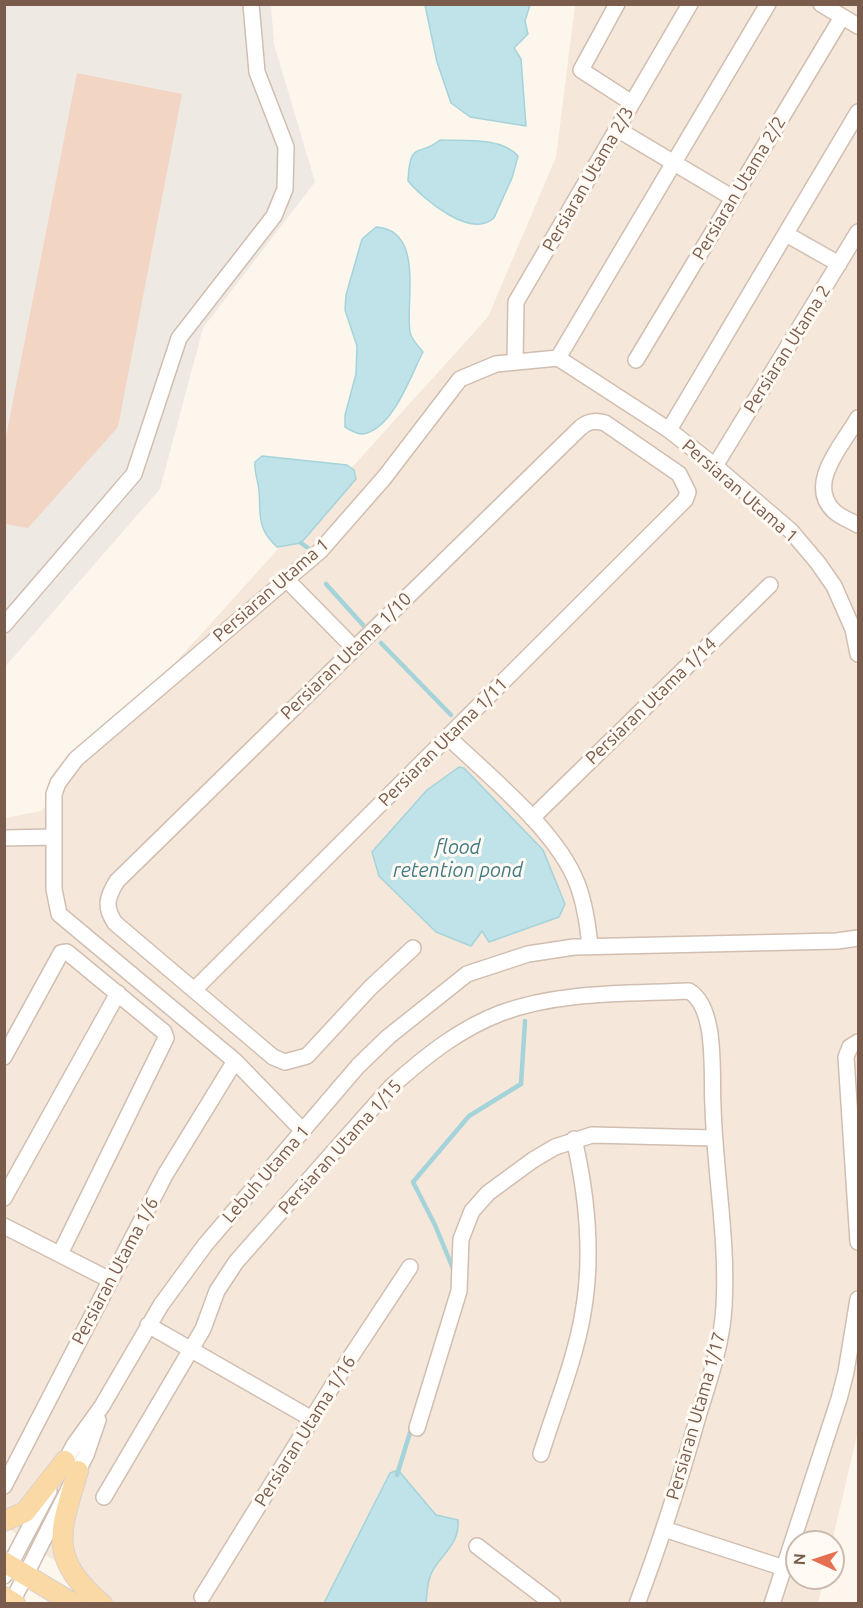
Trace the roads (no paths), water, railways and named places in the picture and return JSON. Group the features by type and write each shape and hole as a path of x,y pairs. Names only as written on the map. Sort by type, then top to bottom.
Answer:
{"main road":[{"path":"4,1521 25,1512 72,1466"},
{"path":"72,1466 63,1523 62,1542 65,1560 81,1586 102,1604"},
{"path":"12,1569 74,1604"}],"street":[{"path":"4,625 134,474 179,338 274,216 278,207 285,189 286,147 257,72 251,4"},
{"path":"617,4 580,70 632,103"},
{"name":"Persiaran Utama 2/3","path":"515,362 516,302 690,4"},
{"path":"558,358 768,4"},
{"path":"821,4 858,26"},
{"name":"Persiaran Utama 2/2","path":"636,360 842,17"},
{"path":"669,430 858,112"},
{"path":"617,129 733,198"},
{"name":"Persiaran Utama 2","path":"715,466 858,232"},
{"path":"786,234 839,264"},
{"name":"Persiaran Utama 1","path":"303,1131 236,1061 58,914 54,889 54,794 58,783 76,759 320,550 384,478 460,379 496,364 558,358 669,430 791,531 818,563 834,586 854,629 858,654"},
{"path":"858,418 824,476 822,489 826,501 834,512 858,525"},
{"name":"Persiaran Utama 1/10","path":"194,990 115,923 109,914 107,903 109,894 117,881 586,422 597,420 679,474 688,492"},
{"name":"Persiaran Utama 1/11","path":"194,990 679,508 688,492"},
{"path":"286,579 354,648"},
{"name":"Persiaran Utama 1/14","path":"532,818 770,585"},
{"path":"448,737 532,818 564,860 576,882 588,918 590,947 837,941 858,938"},
{"path":"4,838 54,837"},
{"name":"Lebuh Utama 1","path":"11,1601 12,1569 72,1466 102,1406 148,1325 205,1245 358,1066 388,1037 467,974 528,954 590,947"},
{"path":"194,990 273,1057 285,1062 307,1056 370,988 413,948"},
{"path":"4,1057 61,953 73,955 164,1032 166,1042 60,1254"},
{"name":"Persiaran Utama 1/15","path":"104,1497 203,1329 217,1291 236,1262 391,1087 438,1047 501,1013 528,1005 568,998 689,991 695,994 704,1009"},
{"path":"4,1198 118,993"},
{"name":"Persiaran Utama 1/17","path":"637,1604 664,1529 722,1328 724,1306 722,1215 714,1138 710,1028 704,1009"},
{"path":"858,1042 850,1047 846,1057 858,1242"},
{"name":"Persiaran Utama 1/6","path":"4,1486 165,1175 236,1061"},
{"path":"417,1428 459,1291 461,1239 472,1211 488,1193 533,1160 574,1140 609,1133 714,1138"},
{"path":"541,1454 579,1333 587,1283 586,1197 574,1140"},
{"path":"4,1226 110,1280"},
{"name":"Persiaran Utama 1/16","path":"202,1597 312,1419 410,1267"},
{"path":"772,1604 839,1399 858,1309"},
{"path":"148,1325 312,1419"},
{"path":"664,1529 784,1568"},
{"path":"477,1546 553,1604"}],"water":[{"path":"425,5 530,5 525,21 528,34 514,48 521,59 526,126 470,117 451,103 437,62"},
{"path":"440,140 492,143 511,150 518,156 512,178 494,218 484,223 473,224 461,221 436,207 408,181 413,154"},
{"path":"376,227 391,231 401,240 407,254 410,269 410,332 413,340 423,352 393,410 377,428 361,434 345,427 345,415 356,374 357,346 345,310 346,295 362,239"},
{"path":"262,456 347,465 354,470 356,479 301,543 277,547 270,540 261,520 255,462"},
{"name":"flood retention pond","path":"459,767 464,768 543,850 565,904 559,917 489,942 482,931 471,946 436,932 379,876 372,852 427,790"},
{"path":"398,1470 436,1515 458,1520 454,1541 431,1574 426,1603 324,1603 390,1473"}],"waterway":[{"path":"301,543 308,548"},
{"path":"326,584 363,625"},
{"path":"381,643 451,715"},
{"path":"454,1271 435,1225 413,1182 469,1116 521,1084 525,1021"},
{"path":"397,1475 412,1426"}]}
